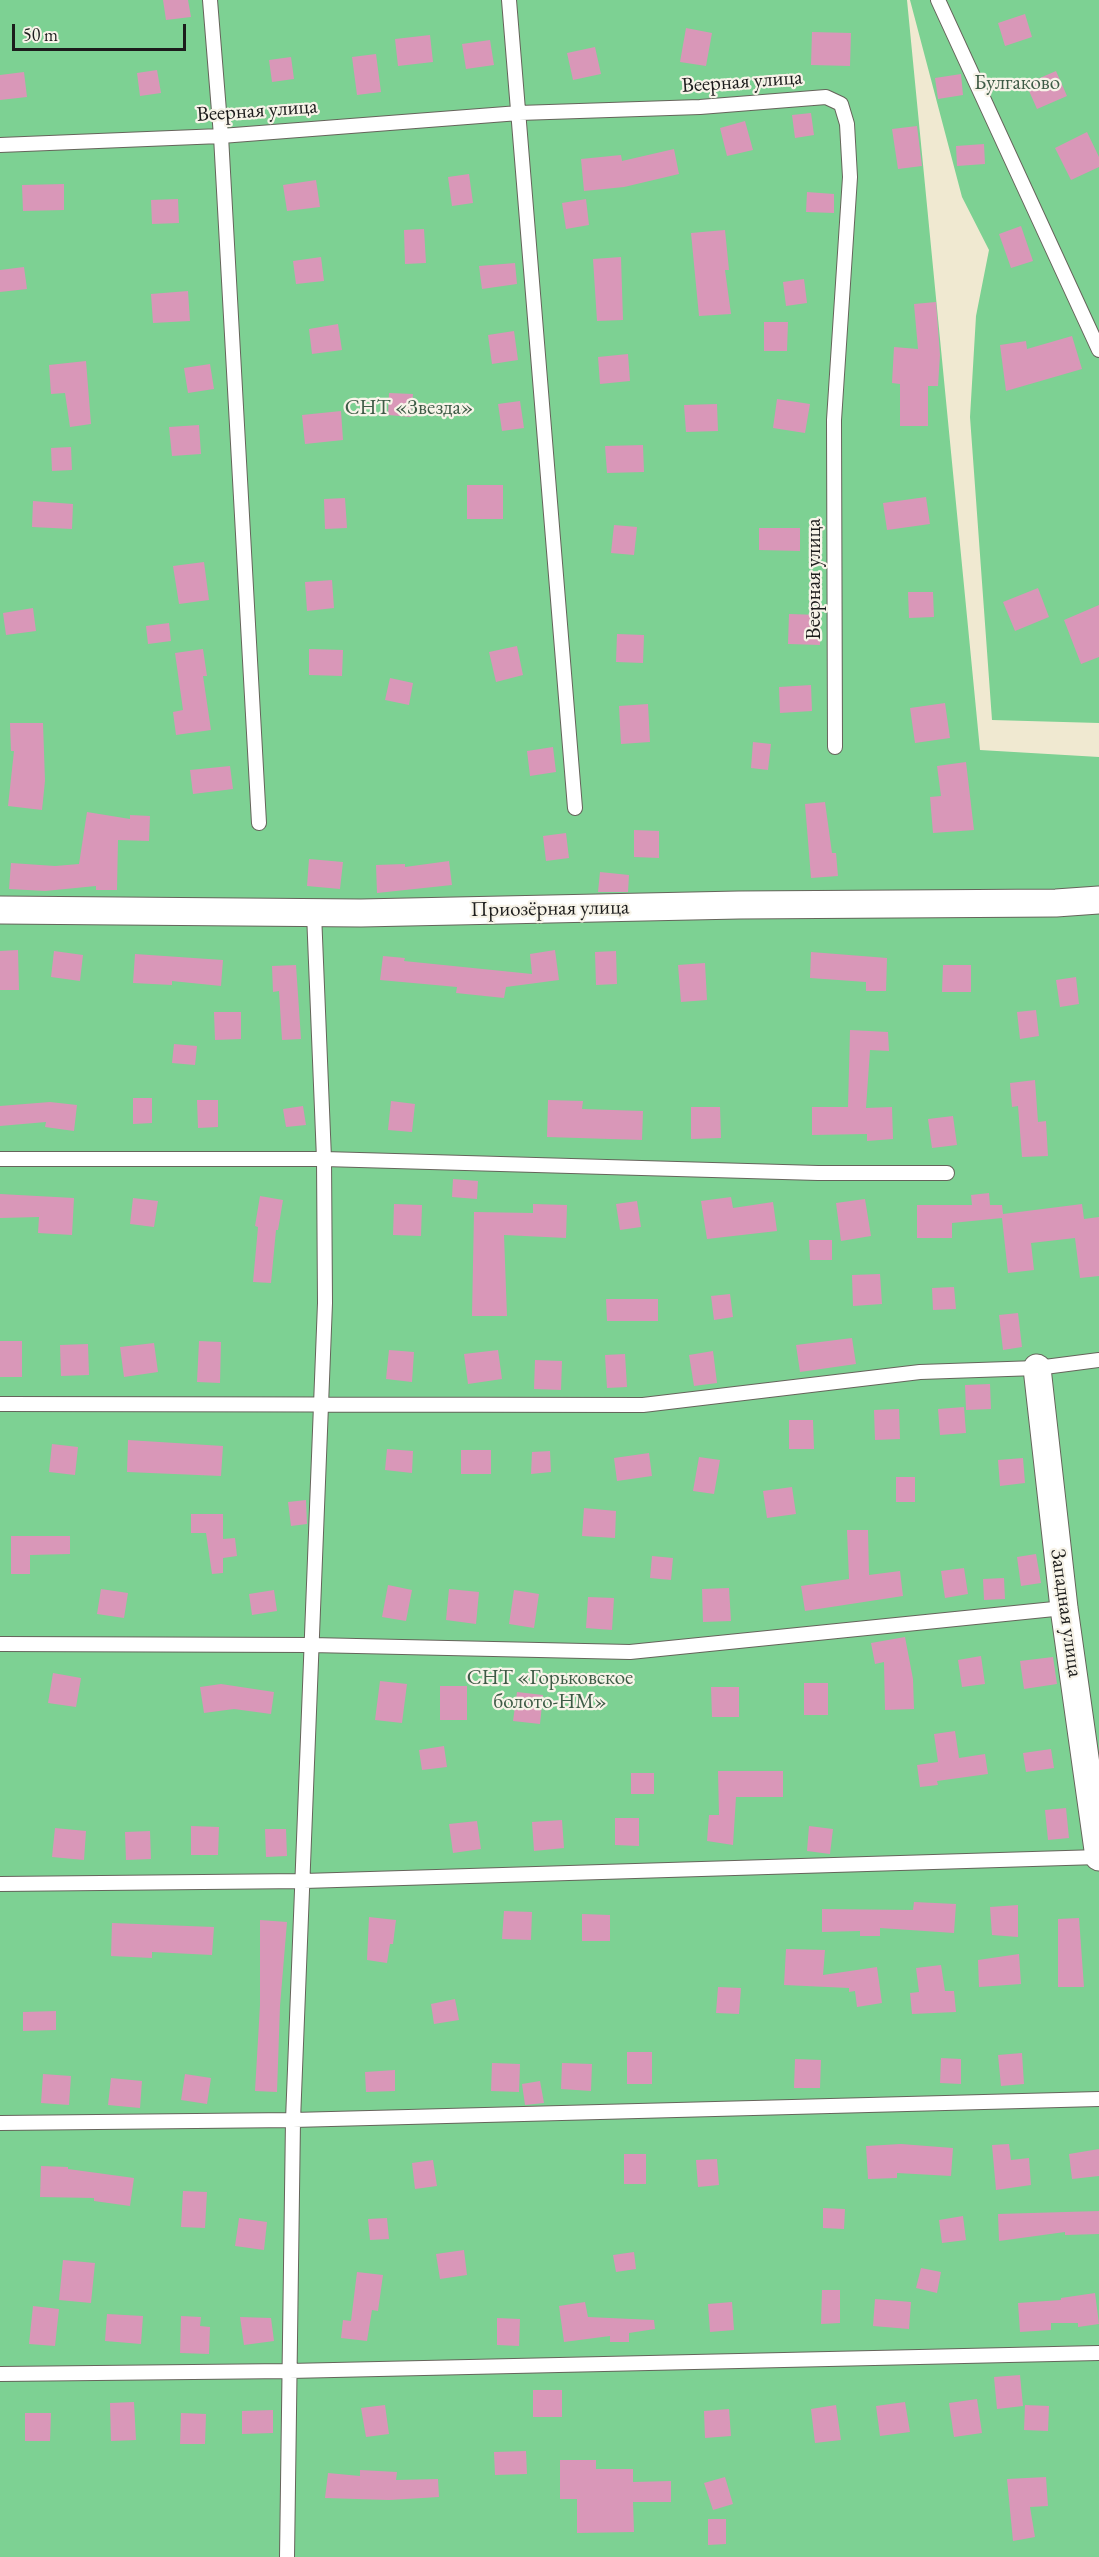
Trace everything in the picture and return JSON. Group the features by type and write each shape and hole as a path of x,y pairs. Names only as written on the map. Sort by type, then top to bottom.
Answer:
{"street":[{"name":"Приозёрная улица","path":"0,910 314,913 739,905 1056,903 1099,900"},
{"name":"Западная улица","path":"1037,1368 1064,1608 1099,1857"}],"lane":[{"path":"210,0 221,136 259,823"},
{"path":"509,0 575,808"},
{"path":"938,0 1099,350"},
{"name":"Веерная улица","path":"0,145 221,136 519,113 700,107 826,97 841,104 847,124 850,177 834,420 835,747"},
{"path":"287,2557 292,2120 304,1881 325,1303 324,1159 314,913"},
{"path":"0,1159 324,1159 818,1173 947,1173"},
{"path":"0,1404 643,1405 920,1372 1037,1368 1099,1360"},
{"path":"0,1644 311,1645 630,1652 1064,1608"},
{"path":"0,1884 304,1881 1099,1857"},
{"path":"0,2123 292,2120 1099,2099"},
{"path":"0,2374 289,2372 1099,2353"}],"green space":[{"name":"СНТ «Горьковское болото-НМ»","path":"0,0 907,0 980,750 1099,757 1099,2557 0,2557"},
{"name":"Булгаково","path":"910,0 1099,0 1099,723 992,720 970,417 976,316 989,250 962,197"}],"building":[{"path":"163,0 188,0 191,17 166,20"},
{"path":"1025,14 1032,37 1005,46 998,23"},
{"path":"686,28 712,33 706,66 680,62"},
{"path":"812,32 851,33 850,66 811,65"},
{"path":"430,35 433,62 398,66 395,39"},
{"path":"490,40 494,65 466,69 462,44"},
{"path":"595,47 601,74 573,80 567,53"},
{"path":"376,54 381,92 357,95 352,57"},
{"path":"291,57 294,79 272,82 269,60"},
{"path":"157,70 161,93 140,96 137,73"},
{"path":"1056,71 1067,96 1037,109 1026,84"},
{"path":"24,72 27,97 0,100 0,75"},
{"path":"961,74 963,95 938,99 935,78"},
{"path":"811,113 814,135 795,138 792,115"},
{"path":"745,121 753,150 727,156 720,128"},
{"path":"917,126 922,166 898,169 892,129"},
{"path":"1087,132 1099,157 1099,167 1071,180 1055,148"},
{"path":"984,144 985,164 957,166 956,146"},
{"path":"674,149 679,174 624,187 584,191 581,159 621,155 622,161"},
{"path":"469,174 473,203 452,206 448,177"},
{"path":"316,180 320,207 287,211 283,185"},
{"path":"64,184 64,210 23,211 22,185"},
{"path":"807,192 834,194 834,213 806,212"},
{"path":"178,199 179,223 152,224 151,200"},
{"path":"586,199 589,225 566,229 562,203"},
{"path":"1021,226 1033,261 1011,268 999,234"},
{"path":"424,229 426,263 405,264 404,230"},
{"path":"725,230 729,270 725,270 731,314 699,316 691,233"},
{"path":"321,257 324,281 296,284 293,261"},
{"path":"621,257 623,320 597,321 593,259"},
{"path":"515,263 517,284 482,289 479,266"},
{"path":"24,267 27,289 0,292 0,270"},
{"path":"804,279 807,303 786,306 783,282"},
{"path":"188,291 190,321 153,323 151,294"},
{"path":"936,302 940,355 938,386 928,386 928,426 900,426 900,384 892,383 894,347 918,349 914,304"},
{"path":"764,322 788,322 787,351 764,351"},
{"path":"338,324 342,350 312,354 309,329"},
{"path":"514,331 518,360 492,364 488,335"},
{"path":"1072,336 1082,369 1006,391 1000,345 1026,341 1027,349"},
{"path":"628,354 630,381 600,384 598,357"},
{"path":"86,361 91,424 70,427 65,393 51,394 49,365"},
{"path":"210,364 214,389 188,393 184,368"},
{"path":"389,393 413,394 411,417 388,415"},
{"path":"777,399 810,404 805,433 773,428"},
{"path":"520,401 524,428 502,431 498,404"},
{"path":"717,404 718,431 686,432 684,405"},
{"path":"341,411 343,440 305,444 302,415"},
{"path":"199,425 201,454 172,456 169,427"},
{"path":"643,445 644,472 607,473 605,446"},
{"path":"71,447 72,470 52,471 51,448"},
{"path":"467,485 503,485 503,519 467,519"},
{"path":"926,497 930,524 887,530 883,503"},
{"path":"345,498 347,528 325,529 324,499"},
{"path":"33,501 73,504 72,529 32,527"},
{"path":"614,525 637,527 634,555 611,553"},
{"path":"759,528 800,528 800,551 759,550"},
{"path":"204,562 209,600 179,604 173,566"},
{"path":"332,580 334,608 307,611 305,582"},
{"path":"1038,588 1049,617 1015,631 1003,602"},
{"path":"908,592 933,592 934,617 909,618"},
{"path":"1099,605 1099,657 1081,664 1064,620"},
{"path":"33,608 36,631 6,635 3,613"},
{"path":"789,614 820,615 820,645 788,644"},
{"path":"169,623 171,641 148,644 146,626"},
{"path":"617,634 644,635 643,663 616,662"},
{"path":"517,646 523,675 496,682 489,652"},
{"path":"203,649 207,676 203,676 211,730 176,735 173,712 183,710 175,653"},
{"path":"309,649 343,650 342,676 309,675"},
{"path":"390,678 413,683 409,705 385,700"},
{"path":"811,685 812,711 780,713 779,687"},
{"path":"945,703 950,738 915,743 910,708"},
{"path":"648,704 650,742 621,744 619,706"},
{"path":"10,723 43,723 45,781 42,810 8,806 14,751 11,751"},
{"path":"753,742 771,744 768,770 751,768"},
{"path":"553,747 556,772 530,776 527,751"},
{"path":"966,762 974,830 933,833 930,797 941,796 937,766"},
{"path":"230,766 233,789 193,794 190,770"},
{"path":"825,802 832,853 836,853 838,876 811,878 805,804"},
{"path":"87,812 130,819 130,815 150,816 149,841 118,840 117,890 96,890 96,886 45,891 9,889 11,863 55,866 79,864"},
{"path":"634,830 659,831 659,858 634,857"},
{"path":"566,833 569,858 546,861 543,836"},
{"path":"309,859 343,862 340,889 307,886"},
{"path":"449,861 452,885 377,893 376,865 405,864 405,867"},
{"path":"600,872 629,875 628,892 598,892"},
{"path":"18,950 19,990 0,990 0,951"},
{"path":"555,950 559,980 506,987 504,998 456,993 457,987 380,980 383,956 405,958 404,961 532,974 530,954"},
{"path":"54,951 83,955 80,981 51,977"},
{"path":"616,951 617,984 596,985 595,952"},
{"path":"811,952 887,958 886,991 866,991 866,982 810,978"},
{"path":"135,954 223,960 221,986 172,981 172,985 133,983"},
{"path":"705,963 707,1000 681,1002 678,965"},
{"path":"296,965 301,1039 282,1040 279,991 273,992 272,966"},
{"path":"943,965 971,965 971,992 942,992"},
{"path":"1076,977 1079,1004 1060,1007 1056,980"},
{"path":"1036,1010 1039,1036 1020,1039 1017,1012"},
{"path":"214,1012 241,1012 241,1039 215,1040"},
{"path":"850,1030 888,1032 889,1051 870,1050 866,1108 892,1107 893,1139 867,1141 867,1134 812,1135 812,1107 848,1107"},
{"path":"174,1044 197,1046 195,1065 172,1063"},
{"path":"1035,1080 1038,1122 1046,1121 1048,1156 1022,1157 1018,1106 1012,1107 1010,1083"},
{"path":"133,1098 152,1098 152,1123 133,1124"},
{"path":"197,1100 218,1100 218,1127 198,1128"},
{"path":"548,1100 583,1101 582,1109 643,1111 642,1140 547,1137"},
{"path":"391,1101 415,1104 412,1132 388,1130"},
{"path":"50,1102 77,1105 74,1131 45,1127 46,1122 0,1126 0,1106"},
{"path":"303,1106 306,1125 286,1127 283,1109"},
{"path":"691,1107 720,1107 721,1138 691,1139"},
{"path":"953,1116 957,1145 932,1148 928,1119"},
{"path":"453,1179 478,1181 477,1199 452,1197"},
{"path":"989,1193 990,1205 1002,1205 1003,1214 1082,1204 1084,1219 1099,1217 1099,1276 1080,1278 1075,1238 1031,1243 1034,1270 1008,1273 1002,1218 952,1223 952,1238 917,1238 917,1205 972,1205 971,1195"},
{"path":"0,1194 74,1198 72,1235 38,1233 39,1217 0,1218"},
{"path":"260,1196 283,1200 278,1230 276,1230 271,1283 253,1282 258,1227 255,1226"},
{"path":"731,1197 733,1208 773,1202 777,1231 707,1239 701,1201"},
{"path":"133,1198 158,1201 154,1227 130,1224"},
{"path":"865,1199 871,1236 841,1241 836,1203"},
{"path":"637,1201 641,1227 620,1230 616,1204"},
{"path":"394,1204 422,1205 421,1236 393,1235"},
{"path":"533,1204 567,1205 566,1238 504,1235 507,1316 472,1316 474,1212 533,1213"},
{"path":"809,1240 832,1240 832,1260 810,1260"},
{"path":"880,1274 882,1304 853,1306 852,1275"},
{"path":"954,1287 956,1309 933,1310 932,1288"},
{"path":"730,1294 733,1317 714,1320 711,1296"},
{"path":"606,1299 658,1299 658,1321 607,1321"},
{"path":"1018,1313 1022,1347 1003,1350 999,1315"},
{"path":"852,1338 856,1364 800,1372 796,1345"},
{"path":"0,1341 22,1341 22,1377 0,1377"},
{"path":"199,1341 221,1342 220,1383 197,1382"},
{"path":"154,1343 158,1372 124,1377 120,1347"},
{"path":"88,1344 89,1375 61,1376 60,1345"},
{"path":"389,1350 414,1352 412,1382 386,1379"},
{"path":"498,1350 502,1379 468,1384 464,1354"},
{"path":"713,1351 717,1383 694,1386 689,1355"},
{"path":"625,1354 627,1387 607,1388 605,1355"},
{"path":"535,1360 562,1361 561,1390 534,1389"},
{"path":"990,1384 991,1409 966,1410 965,1385"},
{"path":"964,1407 966,1433 940,1435 938,1409"},
{"path":"899,1409 900,1439 875,1440 874,1410"},
{"path":"789,1420 813,1420 814,1449 789,1449"},
{"path":"128,1440 223,1446 221,1476 127,1472"},
{"path":"52,1444 78,1447 75,1475 49,1472"},
{"path":"387,1449 413,1451 412,1473 385,1470"},
{"path":"461,1450 491,1450 491,1474 461,1474"},
{"path":"550,1451 551,1472 531,1474 532,1452"},
{"path":"649,1453 652,1476 617,1481 614,1458"},
{"path":"699,1457 720,1460 714,1494 693,1491"},
{"path":"1023,1458 1025,1483 1000,1486 998,1460"},
{"path":"896,1477 915,1477 915,1502 896,1502"},
{"path":"792,1487 796,1514 767,1518 763,1491"},
{"path":"306,1500 307,1524 291,1526 288,1502"},
{"path":"584,1508 616,1511 615,1538 582,1536"},
{"path":"191,1514 223,1514 223,1539 235,1538 237,1556 223,1558 223,1573 212,1574 206,1533 191,1533"},
{"path":"847,1530 868,1530 869,1575 900,1571 903,1596 805,1611 801,1586 849,1579"},
{"path":"11,1536 70,1536 70,1554 30,1555 30,1574 11,1574"},
{"path":"1036,1554 1041,1583 1021,1586 1017,1557"},
{"path":"652,1556 673,1558 671,1580 650,1578"},
{"path":"964,1568 968,1594 945,1598 941,1571"},
{"path":"1004,1578 1005,1599 984,1600 983,1579"},
{"path":"388,1585 412,1590 406,1621 382,1617"},
{"path":"729,1588 731,1621 703,1622 702,1589"},
{"path":"101,1589 128,1593 124,1618 97,1614"},
{"path":"449,1589 479,1592 476,1624 446,1620"},
{"path":"274,1590 277,1611 252,1615 249,1594"},
{"path":"514,1590 539,1594 534,1628 509,1624"},
{"path":"588,1597 614,1598 612,1630 586,1628"},
{"path":"905,1637 913,1679 914,1709 885,1710 884,1662 875,1664 871,1643"},
{"path":"981,1656 985,1684 962,1687 958,1660"},
{"path":"1053,1657 1057,1684 1024,1689 1020,1661"},
{"path":"53,1673 81,1678 76,1707 48,1703"},
{"path":"380,1681 407,1684 402,1723 375,1720"},
{"path":"804,1683 828,1683 828,1715 804,1715"},
{"path":"221,1684 274,1692 271,1714 234,1709 204,1713 200,1687"},
{"path":"440,1686 467,1686 467,1720 440,1720"},
{"path":"711,1687 739,1687 739,1717 712,1717"},
{"path":"517,1692 543,1695 540,1724 513,1721"},
{"path":"955,1731 959,1758 985,1754 988,1774 937,1781 938,1785 920,1787 917,1765 938,1762 934,1734"},
{"path":"444,1746 447,1767 422,1770 419,1750"},
{"path":"1051,1749 1054,1768 1026,1772 1023,1753"},
{"path":"718,1771 783,1771 783,1797 736,1797 733,1845 707,1841 709,1815 719,1815"},
{"path":"631,1773 654,1773 654,1794 631,1794"},
{"path":"1066,1808 1069,1838 1048,1840 1045,1810"},
{"path":"615,1818 639,1818 639,1846 615,1845"},
{"path":"562,1820 564,1848 534,1851 532,1822"},
{"path":"477,1821 481,1849 453,1853 449,1824"},
{"path":"191,1826 219,1827 218,1855 191,1855"},
{"path":"809,1826 833,1829 830,1854 807,1851"},
{"path":"55,1828 86,1831 84,1860 52,1857"},
{"path":"265,1829 286,1829 287,1856 266,1857"},
{"path":"150,1831 151,1859 126,1860 125,1832"},
{"path":"914,1902 956,1904 954,1933 880,1928 880,1936 860,1936 860,1931 822,1932 822,1909 913,1910"},
{"path":"1018,1905 1018,1937 992,1935 990,1907"},
{"path":"504,1911 532,1912 531,1940 502,1939"},
{"path":"582,1914 610,1915 610,1941 582,1941"},
{"path":"369,1917 396,1920 393,1944 390,1944 387,1963 367,1960"},
{"path":"1079,1918 1084,1987 1058,1987 1058,1919"},
{"path":"260,1920 287,1922 280,2006 277,2092 255,2091 260,2005"},
{"path":"112,1923 214,1927 212,1955 152,1952 152,1958 111,1956"},
{"path":"786,1949 825,1950 823,1975 877,1967 882,2003 857,2007 855,1991 849,1992 849,1988 784,1985"},
{"path":"1019,1954 1021,1984 979,1987 978,1960"},
{"path":"941,1965 945,1991 954,1991 956,2012 912,2014 910,1993 919,1992 916,1968"},
{"path":"718,1987 741,1988 739,2014 716,2013"},
{"path":"455,1999 459,2020 434,2024 431,2004"},
{"path":"56,2011 56,2030 23,2031 23,2012"},
{"path":"627,2052 652,2052 652,2084 627,2084"},
{"path":"1022,2053 1024,2084 1001,2086 998,2055"},
{"path":"941,2058 961,2059 961,2084 940,2083"},
{"path":"795,2059 821,2060 820,2088 794,2088"},
{"path":"492,2063 520,2064 519,2092 491,2091"},
{"path":"562,2063 592,2064 591,2091 561,2089"},
{"path":"395,2070 395,2091 366,2092 365,2072"},
{"path":"43,2074 71,2076 69,2105 41,2103"},
{"path":"185,2074 211,2078 207,2104 181,2100"},
{"path":"111,2078 142,2081 140,2108 108,2105"},
{"path":"540,2081 544,2103 525,2105 522,2084"},
{"path":"901,2144 953,2148 951,2176 897,2173 897,2178 868,2179 866,2146"},
{"path":"1009,2144 1011,2160 1029,2158 1031,2185 996,2190 992,2145"},
{"path":"1099,2149 1099,2176 1072,2179 1069,2154"},
{"path":"624,2154 646,2154 646,2184 624,2184"},
{"path":"717,2159 719,2185 698,2187 696,2160"},
{"path":"433,2160 437,2186 415,2189 412,2163"},
{"path":"41,2166 68,2167 68,2169 134,2178 130,2206 94,2201 94,2198 40,2197"},
{"path":"183,2191 207,2192 205,2228 181,2227"},
{"path":"823,2208 845,2209 844,2229 823,2228"},
{"path":"1099,2211 1099,2234 1065,2235 1065,2232 999,2241 998,2214"},
{"path":"963,2216 966,2240 942,2243 939,2220"},
{"path":"239,2218 267,2222 264,2250 235,2246"},
{"path":"387,2218 389,2239 370,2240 368,2219"},
{"path":"464,2250 467,2275 440,2279 436,2254"},
{"path":"634,2252 636,2269 616,2272 613,2255"},
{"path":"63,2260 95,2263 91,2303 59,2300"},
{"path":"921,2268 941,2272 937,2293 916,2288"},
{"path":"357,2272 383,2275 378,2311 372,2310 367,2341 341,2338 343,2320 351,2321"},
{"path":"822,2290 840,2290 840,2323 821,2324"},
{"path":"1095,2293 1099,2324 1078,2327 1078,2323 1051,2323 1051,2330 1020,2332 1018,2303 1061,2300 1061,2298"},
{"path":"875,2299 911,2302 909,2329 873,2326"},
{"path":"585,2302 588,2317 654,2320 655,2329 629,2333 629,2342 610,2342 610,2336 564,2342 559,2306"},
{"path":"732,2302 734,2330 710,2332 708,2304"},
{"path":"33,2306 59,2309 55,2346 29,2344"},
{"path":"107,2314 143,2316 141,2344 105,2341"},
{"path":"181,2316 201,2317 200,2326 210,2327 209,2354 180,2353"},
{"path":"240,2317 271,2318 274,2341 244,2345"},
{"path":"497,2318 520,2319 519,2346 497,2345"},
{"path":"1020,2375 1023,2406 997,2409 994,2377"},
{"path":"533,2390 562,2390 562,2417 533,2417"},
{"path":"977,2399 982,2433 954,2437 949,2403"},
{"path":"134,2402 136,2440 111,2441 110,2403"},
{"path":"905,2402 910,2432 880,2436 876,2406"},
{"path":"385,2405 389,2434 366,2437 361,2408"},
{"path":"836,2405 841,2440 815,2443 811,2409"},
{"path":"1025,2405 1049,2406 1048,2431 1024,2430"},
{"path":"729,2409 731,2436 705,2438 704,2411"},
{"path":"273,2410 273,2433 242,2434 242,2411"},
{"path":"25,2413 51,2413 50,2441 25,2441"},
{"path":"181,2413 206,2414 205,2444 180,2444"},
{"path":"526,2451 527,2474 495,2475 494,2452"},
{"path":"560,2460 596,2460 596,2469 633,2469 633,2482 671,2481 671,2502 633,2502 634,2532 577,2533 577,2499 560,2499"},
{"path":"360,2470 397,2472 396,2480 438,2479 439,2497 389,2500 325,2498 328,2473 360,2476"},
{"path":"725,2477 733,2504 713,2510 704,2483"},
{"path":"1046,2477 1048,2506 1030,2507 1035,2537 1013,2541 1007,2479"},
{"path":"708,2519 726,2519 726,2544 708,2545"}],"park label":[{"name":"СНТ «Звезда»","path":"409,408"}]}
